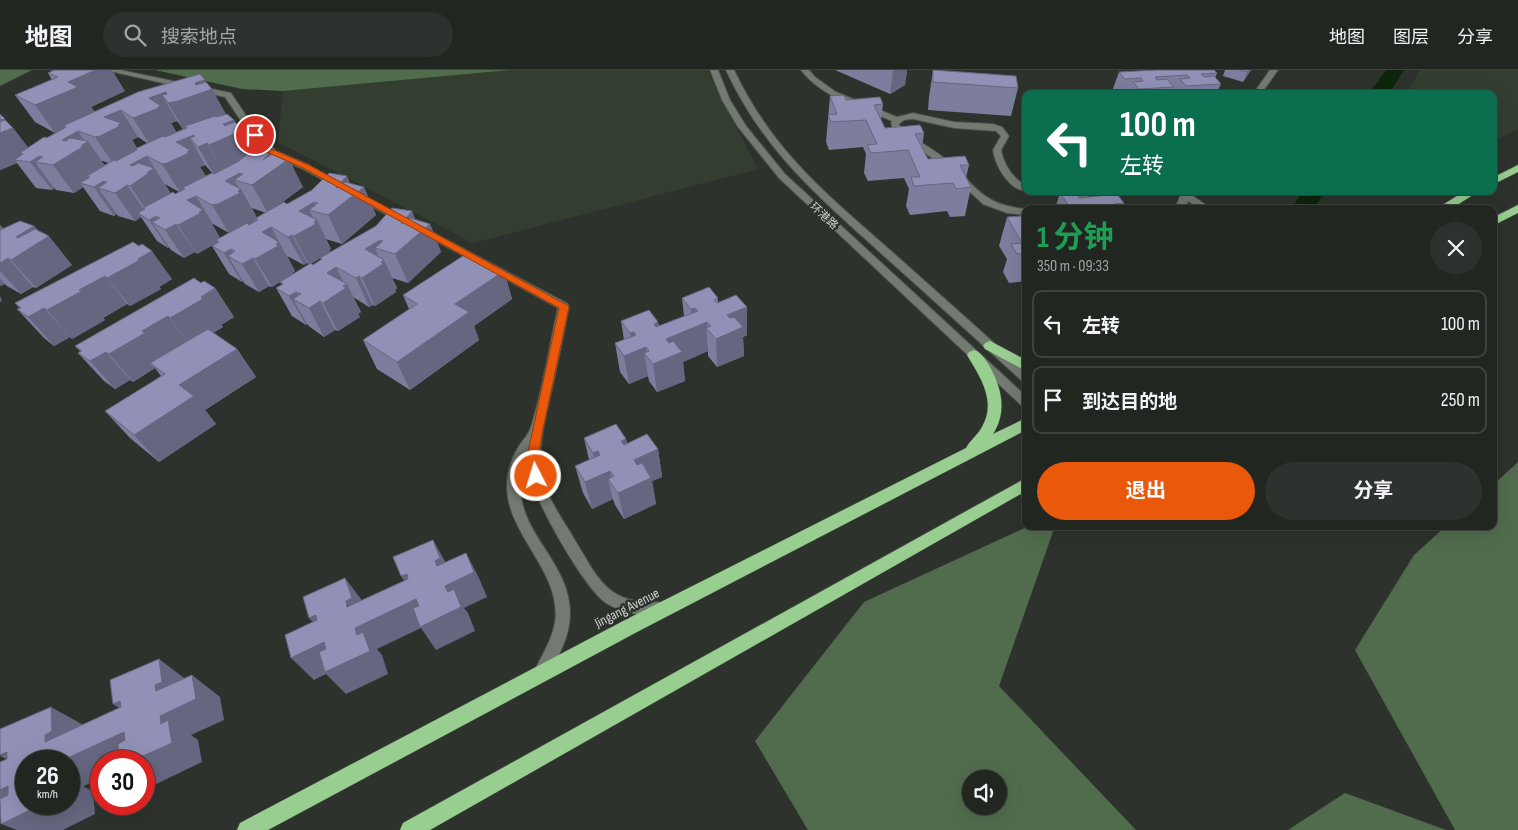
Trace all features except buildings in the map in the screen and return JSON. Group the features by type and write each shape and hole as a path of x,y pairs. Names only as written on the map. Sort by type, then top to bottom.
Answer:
{"highway":[{"path":"1497,179 1518,168"},
{"path":"1449,205 1467,195"},
{"path":"1497,220 1518,208"},
{"path":"990,346 1022,364"},
{"path":"958,459 978,444 985,435 994,416 995,406 992,385 985,369 974,355"},
{"name":"Jingang Avenue","path":"247,830 664,609 1022,426"},
{"path":"410,830 1022,486"}],"street":[{"path":"109,70 228,95 264,148 306,167 564,307 537,429 534,452 536,476 544,499 598,589 620,602 645,609 664,609"},
{"name":"环港路","path":"714,70 736,117 773,166 808,202 1022,399"},
{"name":"环港路","path":"730,70 752,114 789,162 824,196 1022,374"},
{"path":"805,70 813,80 827,91 897,120 913,116 944,124 986,126 999,129 1005,136 998,146 998,157 1012,181 1022,186"},
{"path":"1260,90 1274,70"},
{"path":"897,120 896,130 943,161 983,201 1008,210 1022,212"},
{"path":"1078,205 1083,203 1084,197 1082,195"},
{"path":"1189,195 1202,205"},
{"path":"960,342 974,346 980,341 977,334"},
{"path":"537,429 517,460 513,477 513,495 517,512 560,591 562,610 560,632 553,653 541,674"}],"shaded area":[{"path":"511,70 707,70 758,169 473,243 278,142 283,91"},
{"path":"1420,70 1518,70 1518,129 1497,140 1497,90 1408,90"}],"green space":[{"path":"0,70 32,70 0,86"},
{"path":"155,70 511,70 283,91 242,89"},
{"path":"1518,462 1518,830 1455,830 1355,650 1414,555 1442,530 1497,530 1497,481"},
{"path":"1022,529 1054,530 999,686 1136,830 808,830 755,741 864,602"},
{"path":"1345,793 1446,830 1288,830"}],"waterway":[{"path":"1382,90 1395,70"},
{"path":"1305,205 1311,195"}],"route":[{"path":"255,135 264,148 306,167 564,307 537,429 534,452 536,476"}]}
